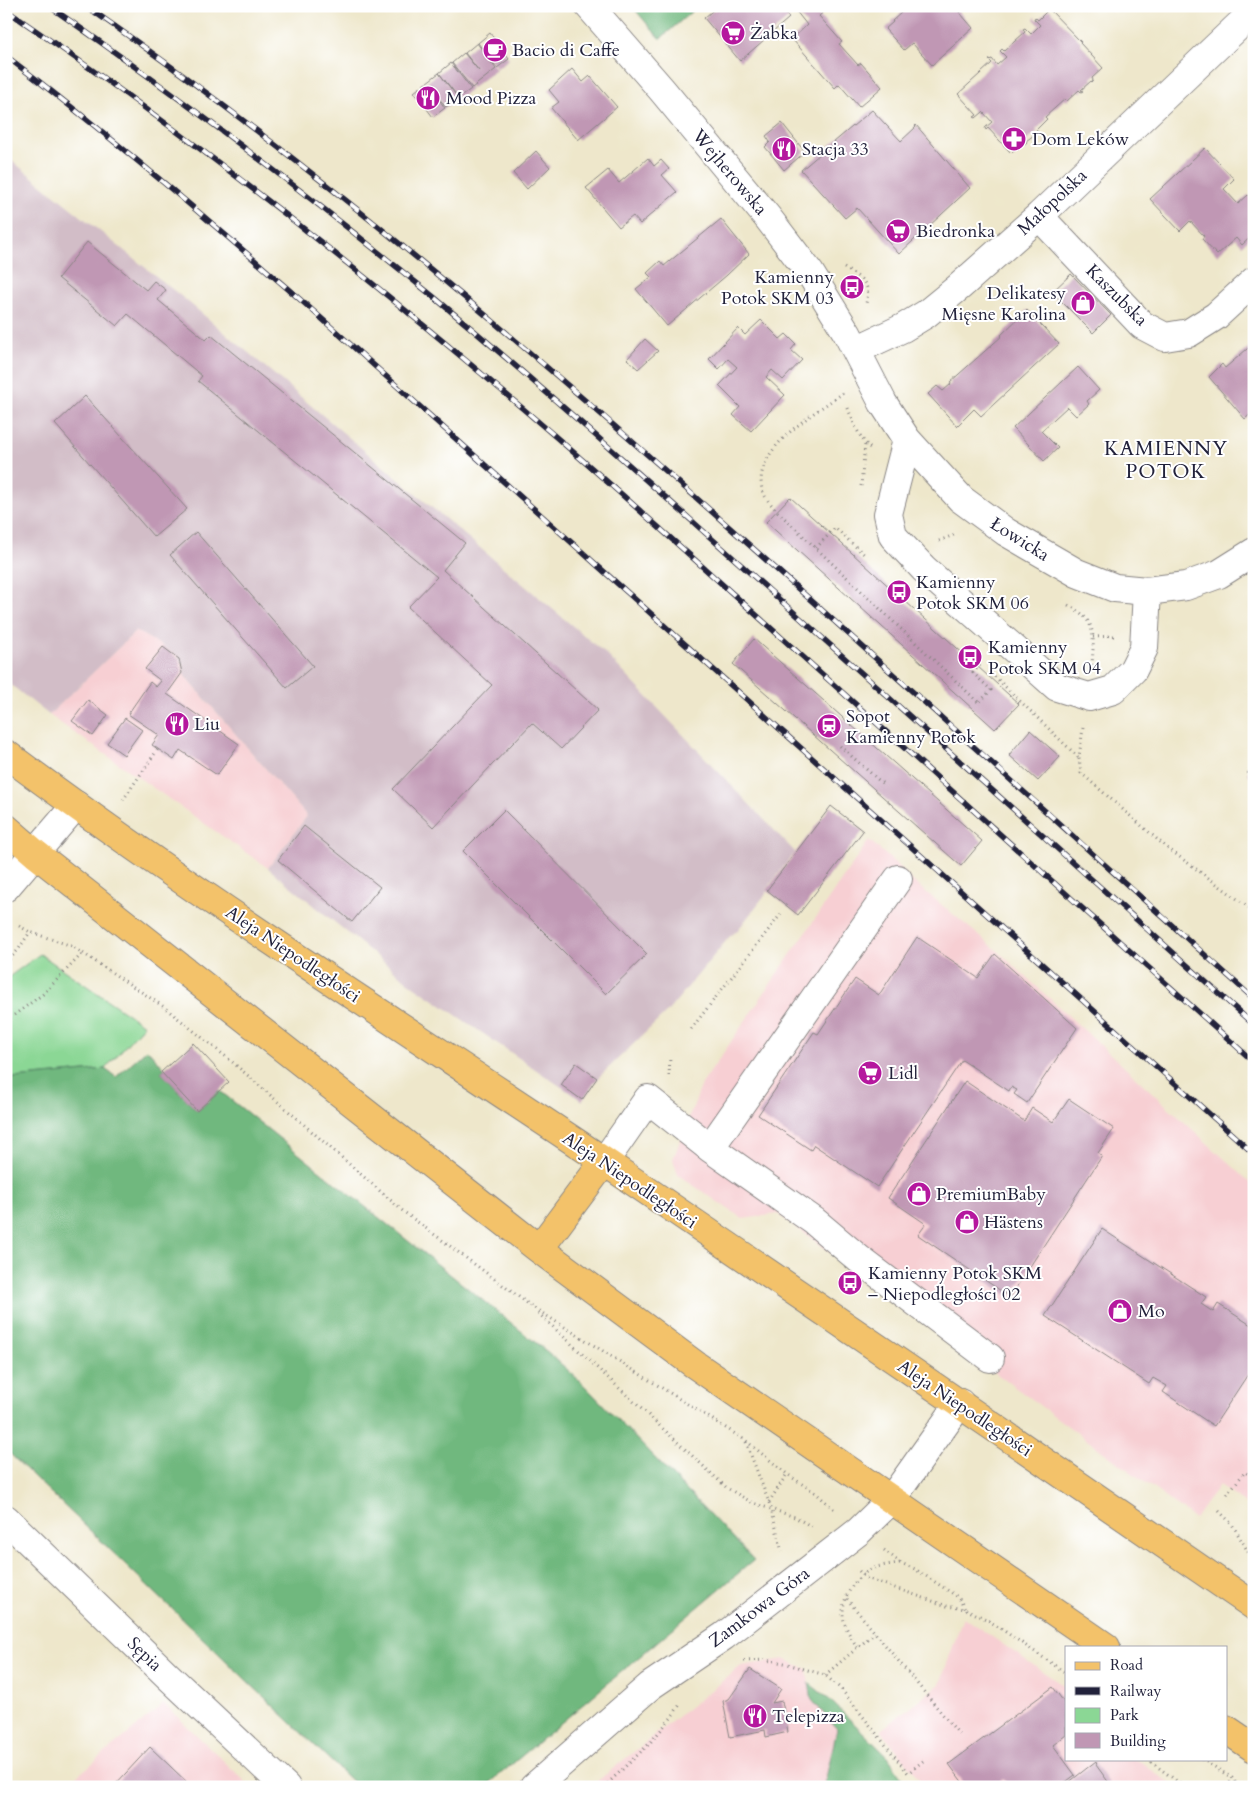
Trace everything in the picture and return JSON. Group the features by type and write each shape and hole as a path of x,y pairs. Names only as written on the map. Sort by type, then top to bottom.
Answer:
{"main road":[{"name":"Aleja Niepodległości","path":"6,754 214,902 604,1162 960,1403 1254,1606"},
{"path":"6,828 36,854 539,1249 702,1370 1105,1646"},
{"path":"539,1249 604,1162"},
{"path":"1228,1730 1254,1748"}],"street":[{"name":"Wejherowska","path":"589,6 662,90 768,218 810,273 856,350"},
{"name":"Małopolska","path":"856,350 903,328 926,314 959,288 1039,216 1254,11"},
{"name":"Kaszubska","path":"1039,216 1142,325 1165,337 1190,333 1216,316 1254,281"},
{"name":"Łowicka","path":"856,350 883,403 907,440 961,499 1006,532 1077,573 1115,588 1147,591 1186,586 1219,574 1254,552"},
{"path":"907,440 888,514 893,536 924,569 1057,687 1089,697 1113,690 1133,670 1144,648 1147,591"},
{"path":"6,887 76,805"},
{"path":"710,1148 898,880"},
{"path":"604,1162 648,1099 710,1148 814,1221 860,1259 990,1358"},
{"name":"Zamkowa Góra","path":"534,1787 650,1686 724,1636 859,1531 891,1500 960,1403"},
{"name":"Sępia","path":"6,1519 286,1787"}],"path":[{"path":"843,393 807,418 783,440 766,460 761,475 762,489 765,497 777,511 979,702 991,690 973,673 981,664"},
{"path":"816,548 835,528 866,556"},
{"path":"1089,697 1079,757 1082,774 1166,847 1254,911"},
{"path":"840,746 883,784"},
{"path":"122,802 158,749"},
{"path":"691,1029 781,914"},
{"path":"19,926 30,932 72,946 164,1007 186,1023 404,1212 531,1306 745,1440 787,1474 817,1494 859,1531 901,1563 916,1569 958,1597 964,1609"},
{"path":"6,963 18,950 30,932"},
{"path":"6,1021 43,994 83,953"},
{"path":"531,1306 727,1488 753,1502 795,1517 811,1527 866,1578 947,1606 964,1609 988,1620 1065,1672"},
{"path":"1227,1494 1245,1472 1248,1474 1254,1466"},
{"path":"769,1502 787,1474"},
{"path":"1219,1511 1232,1524 1254,1562"},
{"path":"858,1647 847,1631 843,1612 849,1590 862,1574 876,1567 901,1563"},
{"path":"847,1599 959,1734"},
{"path":"875,1633 825,1676 841,1689 908,1773 923,1761"},
{"path":"604,1787 649,1744 671,1718 681,1705 681,1695"},
{"path":"1148,1760 1185,1787"},
{"path":"1204,1760 1232,1778 1239,1787"},
{"path":"1228,1787 1232,1778"}],"shaded area":[{"path":"6,156 187,301 607,655 795,852 737,931 730,936 668,1011 600,1076 582,1101 412,985 268,868 307,816 185,676 180,658 136,631 49,715 6,681"},
{"path":"136,631 180,658 185,676 307,816 268,868 49,715"},
{"path":"869,840 902,869 910,879 998,951 1254,1186 1254,1510 1219,1485 1195,1519 778,1214 743,1219 678,1175 673,1159 702,1084"},
{"path":"963,1617 1064,1686 1065,1760 1138,1760 1175,1787 925,1787 881,1730 940,1684"},
{"path":"784,1659 807,1669 812,1700 837,1729 824,1787 590,1787 741,1666"},
{"path":"164,1704 249,1785 247,1787 64,1787"}],"green space":[{"path":"632,6 698,6 660,39"},
{"path":"40,954 144,1025 105,1069 14,1078 6,1083 6,979"},
{"path":"147,1049 165,1069 161,1072 197,1111 220,1091 550,1354 581,1382 754,1560 485,1787 358,1787 6,1450 6,1083 14,1078 105,1069 116,1077"},
{"path":"809,1683 831,1701 888,1757 908,1787 824,1787 837,1729 812,1700"}],"building":[{"path":"718,6 780,6 789,18 740,61 704,18"},
{"path":"792,6 831,6 819,16 842,42 839,44 858,65 861,63 882,87 859,107 839,84 835,88 792,39 807,25"},
{"path":"897,6 954,6 973,28 932,65 912,43 904,50 885,29 902,12"},
{"path":"1049,9 1103,68 1092,78 1092,82 1081,90 1083,91 1079,90 1067,101 1065,99 1045,117 1047,119 1036,130 1038,132 1011,153 988,128 986,130 985,128 992,122 983,112 976,118 974,117 977,115 958,94 992,63 989,60 992,59 997,65 1006,57 1000,51 1002,49 1004,51 1025,32 1023,29 1025,28 1031,34 1040,25 1034,19 1035,17 1038,20"},
{"path":"490,33 509,59 497,68 478,43"},
{"path":"477,43 496,69 472,88 452,63 464,53 479,71 465,53"},
{"path":"451,63 471,89 459,98 439,73"},
{"path":"572,69 583,82 590,76 617,107 578,140 551,108 559,102 549,90"},
{"path":"439,73 458,98 446,107 429,86 445,108 433,117 414,92"},
{"path":"872,110 901,141 916,125 970,188 899,254 857,208 845,218 801,170"},
{"path":"782,123 805,152 784,170 765,147 770,142 766,136"},
{"path":"1205,148 1234,179 1224,189 1238,204 1248,195 1254,200 1254,234 1242,245 1236,238 1217,255 1202,239 1204,236 1190,221 1180,231 1150,199"},
{"path":"536,151 550,167 527,189 513,173"},
{"path":"648,158 654,166 661,160 669,169 662,175 677,192 640,224 633,216 619,227 586,188 608,170 619,183"},
{"path":"721,219 749,254 667,326 636,289 651,277 647,273 660,261 664,266"},
{"path":"87,242 146,290 154,281 166,290 158,300 206,340 211,335 465,543 443,570 598,710 561,749 532,723 433,827 393,789 492,685 408,607 437,577 198,381 202,376 128,314 117,326 58,278"},
{"path":"1071,274 1111,315 1093,333 1052,292"},
{"path":"1027,310 1059,344 981,416 974,409 957,426 928,394 937,386 943,391 951,384 950,382 1002,336"},
{"path":"761,320 780,339 786,334 796,344 791,350 802,360 783,380 772,370 766,377 785,395 751,431 733,415 740,407 719,386 737,367 728,359 719,369 709,359 738,328 745,335"},
{"path":"645,339 658,351 638,369 627,359"},
{"path":"1254,343 1254,411 1245,419 1209,377 1222,364 1225,368"},
{"path":"1078,367 1099,390 1087,401 1089,404 1076,416 1067,407 1041,431 1058,448 1044,461 1013,428"},
{"path":"85,396 187,509 154,537 55,424"},
{"path":"790,497 1019,704 995,729 766,522"},
{"path":"196,532 313,666 287,688 170,555"},
{"path":"754,639 982,841 961,866 733,664"},
{"name":"Liu","path":"163,647 179,659 182,673 167,694 239,744 217,775 180,750 174,760 152,745 159,735 128,714 150,682 156,687 161,681 145,669"},
{"path":"88,700 108,715 93,736 72,721"},
{"path":"125,718 142,730 124,755 107,743"},
{"path":"1030,730 1060,757 1038,781 1009,755"},
{"path":"1254,766 1254,779 1247,773"},
{"path":"831,806 863,831 798,915 767,890"},
{"path":"504,810 647,954 606,994 463,851"},
{"path":"304,826 380,887 352,922 278,860"},
{"name":"Lidl","path":"917,937 978,978 995,954 1077,1028 1027,1103 1014,1094 1017,1090 1011,1087 1009,1091 962,1060 877,1187 814,1145 811,1150 758,1115 814,1032 818,1034 855,979 879,995"},
{"path":"193,1043 229,1082 197,1111 161,1072"},
{"path":"576,1063 597,1078 582,1100 561,1085"},
{"path":"965,1081 1024,1121 1032,1108 1053,1122 1069,1099 1114,1129 1098,1153 1102,1156 1010,1297 918,1235 926,1224 888,1198"},
{"path":"1102,1229 1206,1297 1201,1304 1213,1312 1218,1304 1254,1327 1254,1365 1214,1426 1163,1392 1167,1386 1153,1378 1149,1384 1045,1316"},
{"name":"Telepizza","path":"750,1669 781,1689 772,1703 782,1701 788,1732 766,1737 765,1730 730,1737 723,1701 729,1699"},
{"path":"1053,1687 1065,1704 1065,1736 1053,1745 1075,1775 1059,1787 1009,1787 1003,1779 993,1787 966,1787 949,1764"},
{"path":"150,1747 192,1787 113,1787"},
{"path":"1096,1761 1096,1765 1112,1787 1063,1787"}],"railway":[{"path":"49,6 245,148 435,298 664,496 1254,1025"},
{"path":"86,6 182,74 276,145 368,218 548,368 725,523 1254,999"},
{"path":"6,10 189,140 366,278 482,374 643,514 1254,1062"},
{"path":"6,56 122,148 311,309 1254,1154"}],"place":[{"name":"Żabka","path":"733,33"},
{"name":"Bacio di Caffe","path":"495,50"},
{"name":"Mood Pizza","path":"428,98"},
{"name":"Dom Leków","path":"1014,139"},
{"name":"Stacja 33","path":"784,149"},
{"name":"Biedronka","path":"898,231"},
{"name":"Kamienny Potok SKM 03","path":"852,287"},
{"name":"Delikatesy Mięsne Karolina","path":"1083,303"},
{"name":"Kamienny Potok SKM 06","path":"899,592"},
{"name":"Kamienny Potok SKM 04","path":"970,657"},
{"name":"Liu","path":"177,724"},
{"name":"Sopot Kamienny Potok","path":"829,726"},
{"name":"Lidl","path":"870,1073"},
{"name":"PremiumBaby","path":"919,1194"},
{"name":"Hästens","path":"967,1222"},
{"name":"Kamienny Potok SKM – Niepodległości 02","path":"850,1283"},
{"name":"Mo","path":"1120,1311"},
{"name":"Telepizza","path":"755,1716"}],"district":[{"name":"KAMIENNY POTOK","path":"1166,460"}]}
